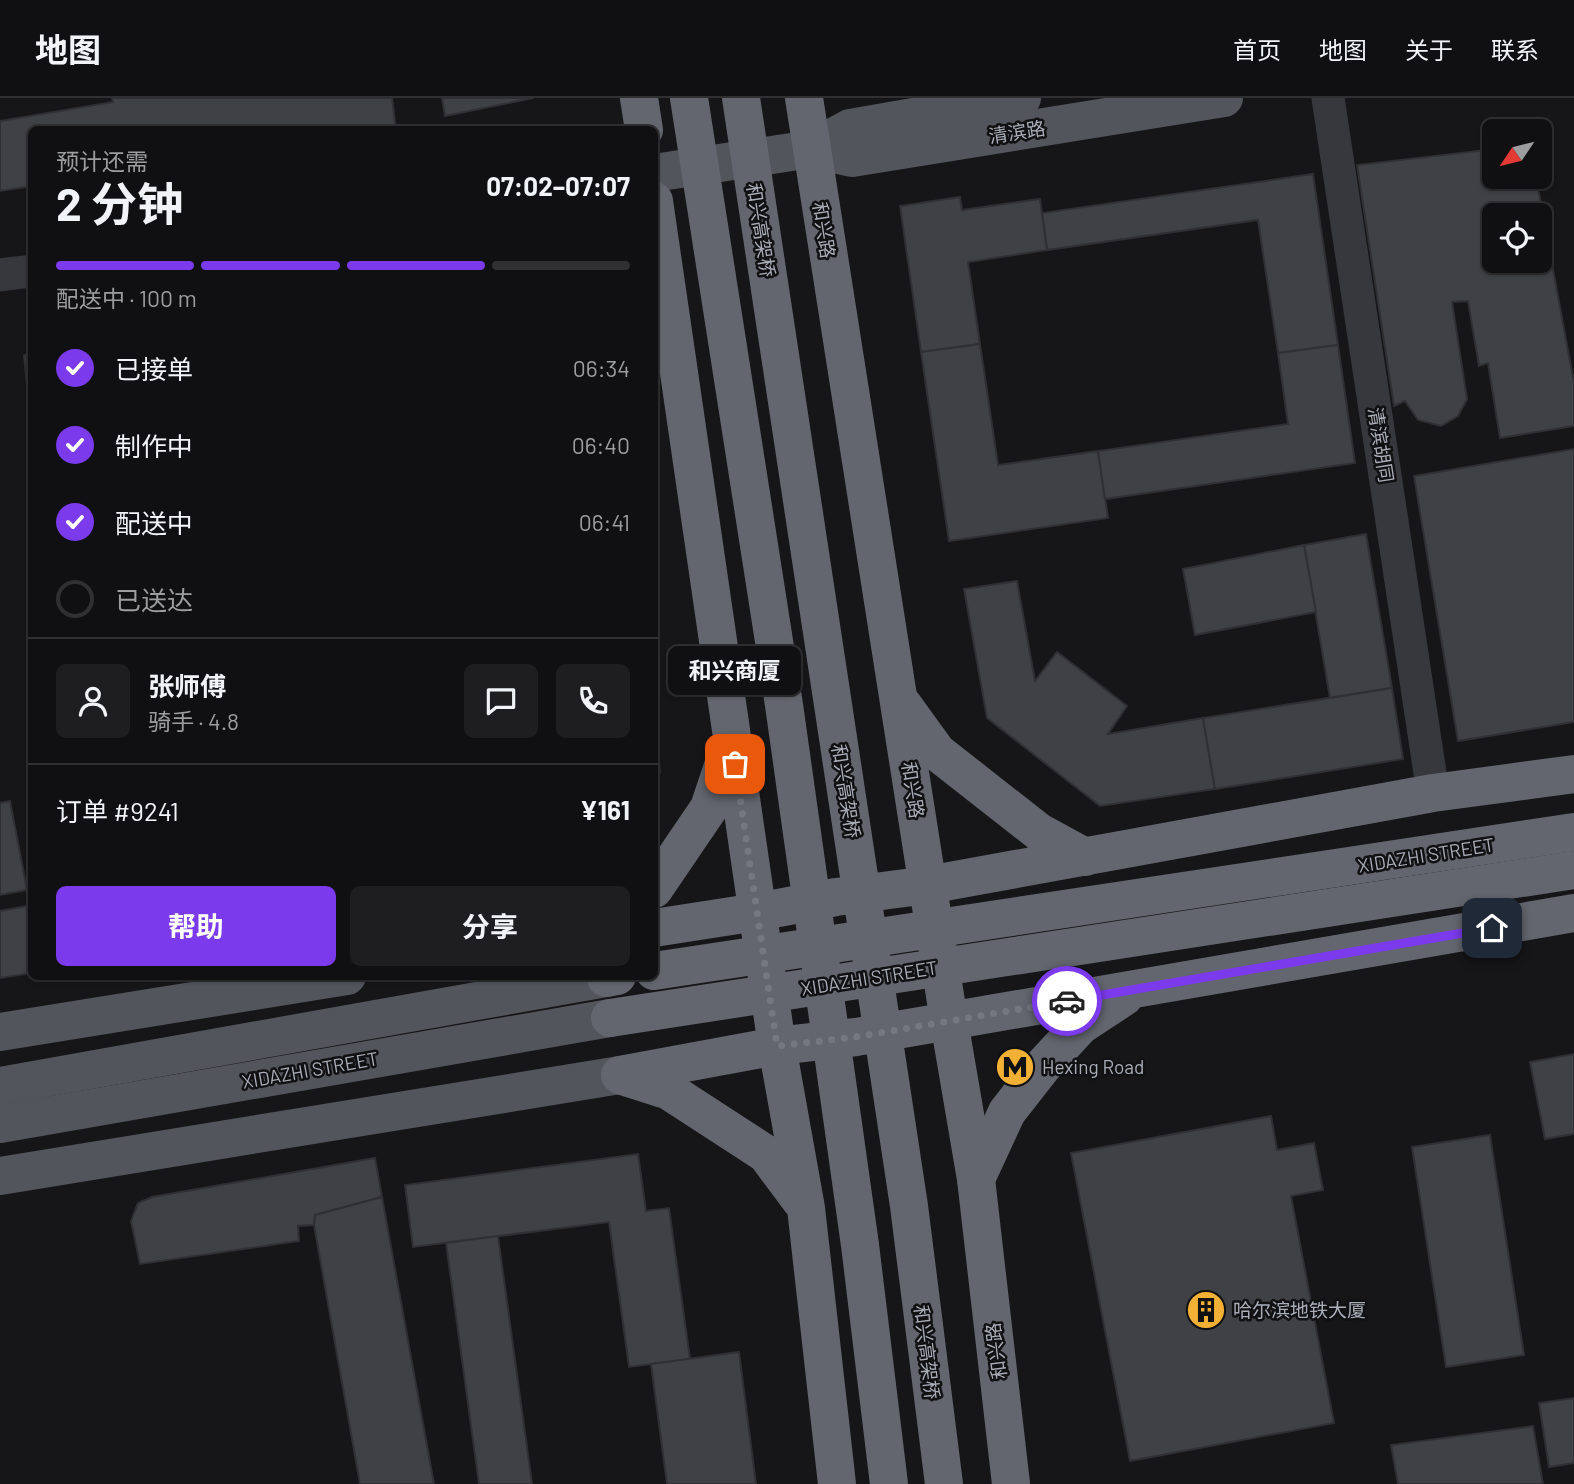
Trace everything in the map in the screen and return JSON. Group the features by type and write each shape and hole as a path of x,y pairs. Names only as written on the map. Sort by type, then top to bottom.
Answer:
{"highway":[{"path":"639,98 643,126"},
{"path":"689,98 784,705 860,1245 889,1484"},
{"name":"和兴高架桥","path":"741,98 907,1193 944,1484"},
{"name":"和兴路","path":"804,98 976,1179 1011,1484"},
{"path":"658,229 777,1046 806,1208 837,1484"},
{"path":"900,701 937,752 1039,832 1085,857"},
{"path":"658,883 709,808 732,740"},
{"path":"658,927 836,897 928,885 1433,793 1574,774"},
{"name":"XIDAZHI STREET","path":"658,970 1574,832"},
{"name":"XIDAZHI STREET","path":"610,1018 1574,870"},
{"path":"620,1075 777,1046 856,1037 1574,914"},
{"path":"976,1179 1007,1112 1043,1066 1080,1026 1135,990"},
{"path":"620,1075 668,1091 766,1154 806,1208"}],"main road":[{"name":"清滨路","path":"658,172 811,149 850,128 1022,98"},
{"name":"清滨路","path":"811,149 852,158 1224,98"},
{"path":"0,1032 321,980"},
{"name":"XIDAZHI STREET","path":"0,1086 595,980"},
{"name":"XIDAZHI STREET","path":"0,1124 610,1018"},
{"path":"0,1176 620,1075"}],"street":[{"name":"清滨胡同","path":"1328,98 1433,793"},
{"path":"0,275 28,272"}],"building":[{"path":"112,98 392,98 396,126 28,126 28,187 0,191 0,121 113,102"},
{"path":"442,98 533,98 445,116"},
{"path":"1482,150 1482,189 1538,189 1541,203 1482,203 1482,273 1552,273 1552,264 1574,383 1574,426 1500,438 1488,363 1479,366 1468,301 1452,302 1467,399 1458,416 1441,426 1418,420 1405,401 1394,406 1357,165"},
{"path":"1313,174 1338,345 1278,353 1258,220 1047,250 1042,213"},
{"path":"960,197 962,210 1040,199 1047,250 968,262 980,344 921,352 900,206"},
{"path":"980,344 998,465 1098,451 1108,518 949,541 921,352"},
{"path":"1338,345 1355,463 1105,499 1098,451 1288,424 1278,353"},
{"path":"28,354 28,393 24,355"},
{"path":"1574,449 1574,722 1458,741 1414,476"},
{"path":"1366,534 1392,688 1330,698 1304,545"},
{"path":"1304,545 1316,612 1195,635 1183,569"},
{"path":"1017,581 1035,681 1057,652 1127,706 1108,734 1203,718 1215,789 1100,806 987,718 964,589"},
{"path":"1392,688 1403,759 1215,789 1203,718"},
{"path":"10,801 27,890 0,895 0,803"},
{"path":"28,906 28,974 0,978 0,911"},
{"path":"1574,1054 1574,1134 1545,1139 1530,1062"},
{"name":"哈尔滨地铁大厦","path":"1271,1116 1277,1150 1314,1143 1323,1190 1291,1196 1334,1423 1130,1461 1071,1153"},
{"path":"1490,1135 1524,1355 1446,1367 1412,1147"},
{"path":"638,1154 646,1211 669,1208 690,1359 629,1367 609,1222 413,1247 405,1185"},
{"path":"375,1158 382,1197 315,1215 314,1225 298,1226 299,1241 140,1264 131,1221 138,1203 152,1197"},
{"path":"382,1197 434,1484 360,1484 314,1225 315,1215"},
{"path":"498,1236 532,1484 479,1484 446,1243"},
{"path":"739,1352 756,1484 667,1484 651,1364"},
{"path":"1574,1398 1574,1463 1549,1467 1539,1403"},
{"path":"1533,1426 1543,1484 1398,1484 1391,1445"}],"way so far":[{"path":"735,764 777,1046 856,1037 1067,1001"}],"place":[{"name":"和兴商厦","path":"735,764"},
{"name":"Hexing Road","path":"1015,1067"},
{"name":"哈尔滨地铁大厦","path":"1206,1310"}],"route":[{"path":"1067,1001 1492,928"}]}
